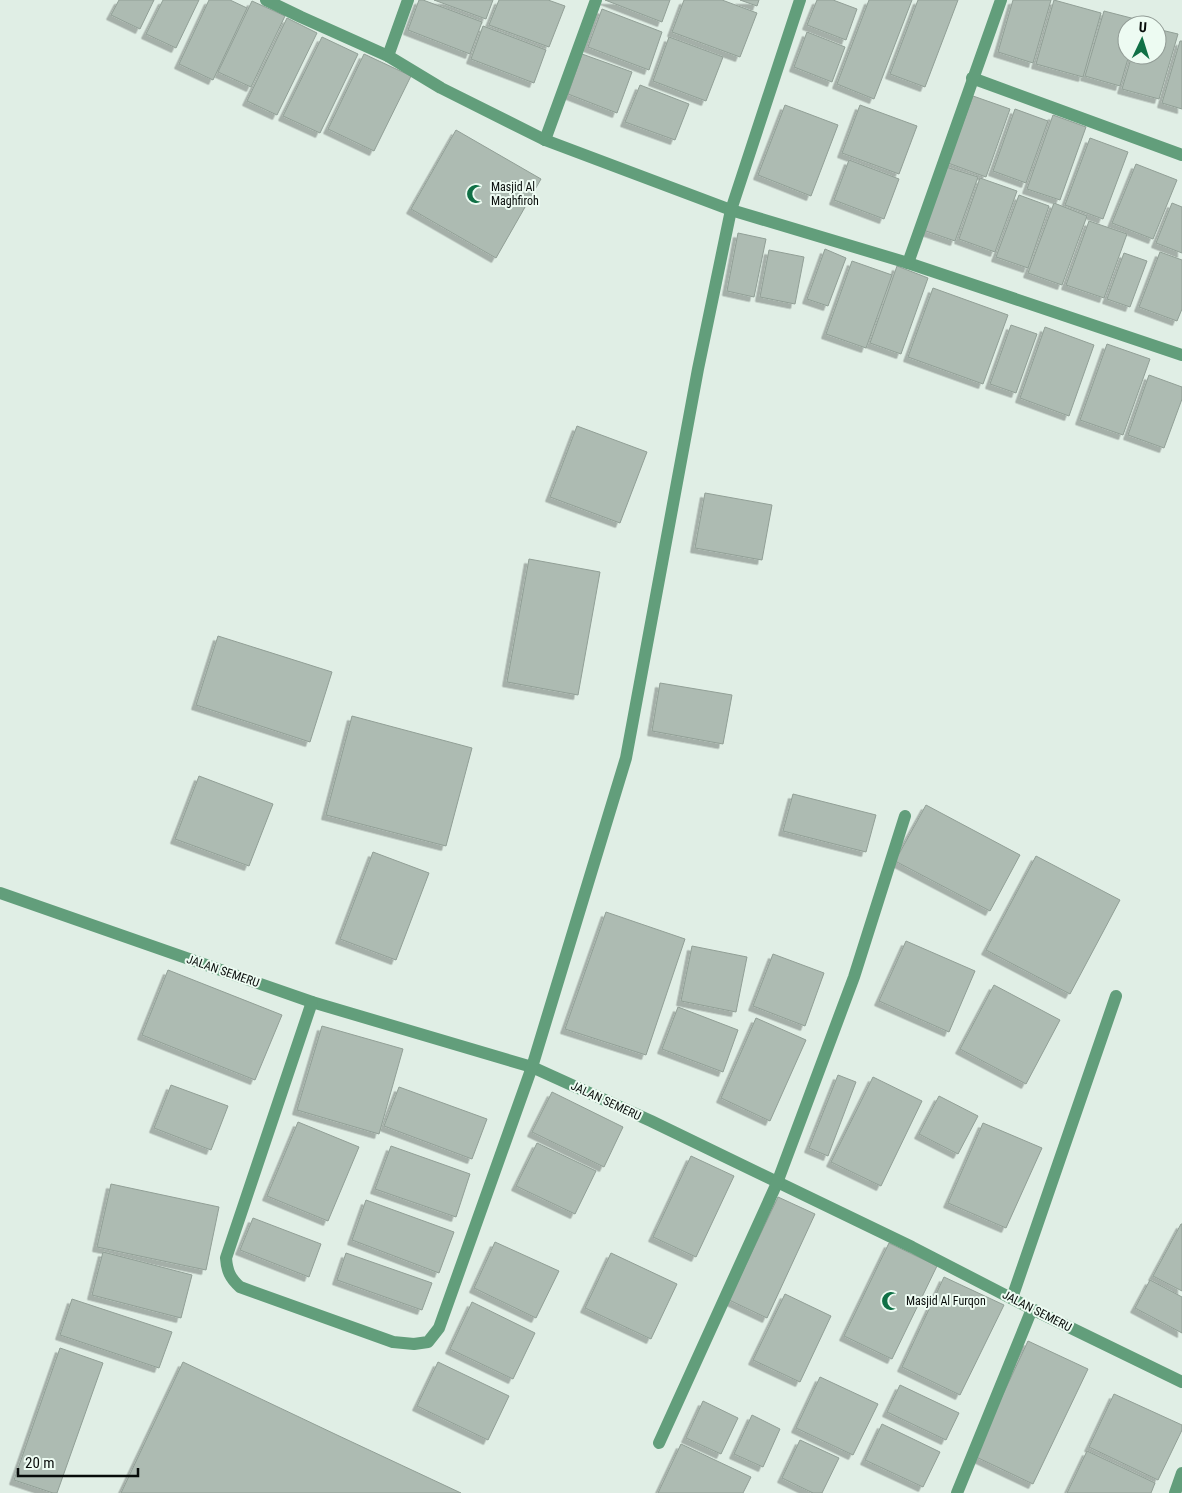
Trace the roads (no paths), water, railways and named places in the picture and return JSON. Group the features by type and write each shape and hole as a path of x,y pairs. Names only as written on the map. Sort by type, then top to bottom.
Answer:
{"street":[{"path":"266,0 300,18 388,56 441,88 545,140 731,210 908,263 1182,355"},
{"path":"388,56 408,0"},
{"path":"545,140 596,0"},
{"path":"312,1002 226,1258 226,1267 230,1278 240,1287 393,1342 414,1344 428,1342 439,1328 532,1067 626,758 698,369 731,210 800,0"},
{"path":"908,263 1000,0"},
{"path":"972,78 1182,155"},
{"path":"659,1442 777,1182 854,977 905,816"},
{"name":"JALAN SEMERU","path":"0,893 312,1002 532,1067 651,1121 912,1247 1032,1309 1182,1382"},
{"path":"1012,1298 1116,996"},
{"path":"957,1493 1032,1309"},
{"path":"1175,1493 1182,1473"}],"place":[{"name":"Masjid Al Maghfiroh","path":"476,194"},
{"name":"Masjid Al Furqon","path":"891,1301"}]}
